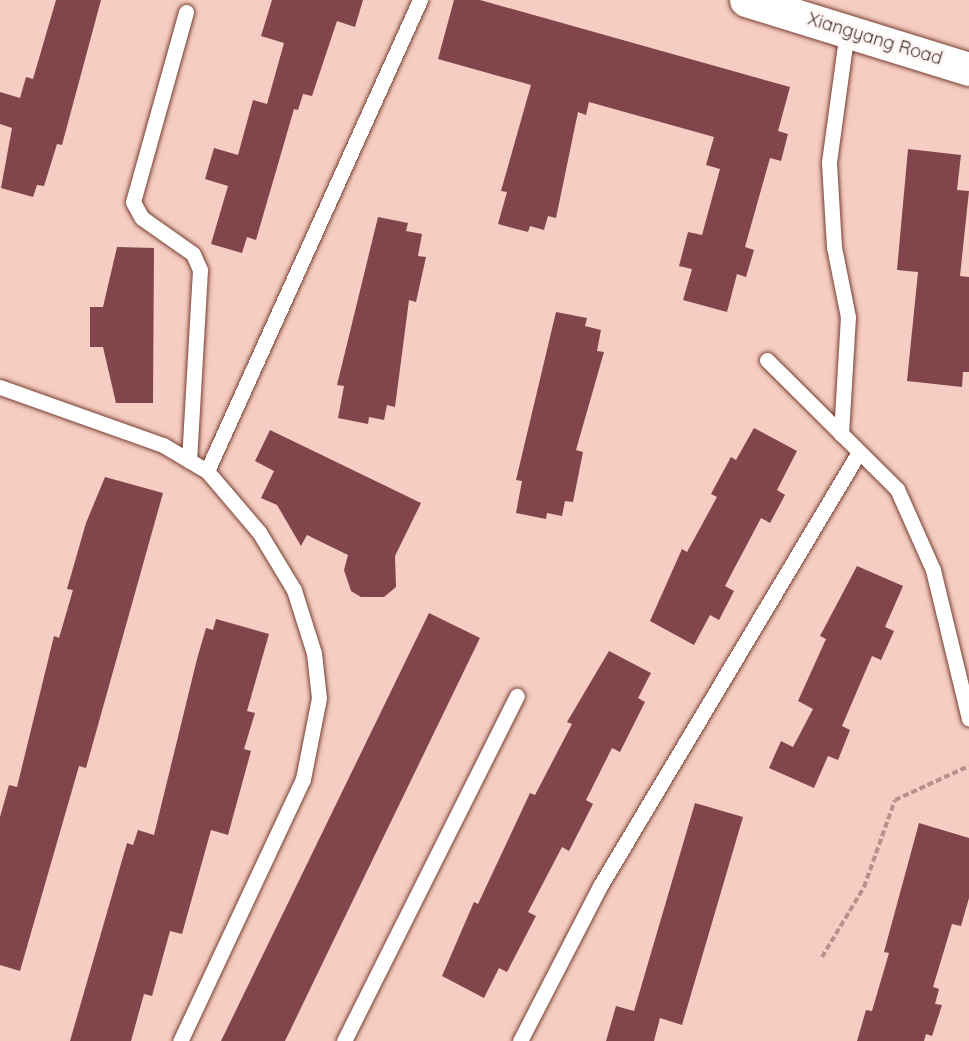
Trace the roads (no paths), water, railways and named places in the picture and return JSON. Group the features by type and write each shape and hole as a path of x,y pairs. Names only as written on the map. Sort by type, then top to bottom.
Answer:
{"street":[{"name":"Xiangyang Road","path":"746,0 969,69"}],"lane":[{"path":"207,471 420,0"},
{"path":"186,12 133,202 142,218 193,254 200,270 189,461"},
{"path":"842,434 848,317 834,247 829,162 847,30"},
{"path":"767,360 897,489 933,570 969,719"},
{"path":"0,387 163,445 207,471 259,532 294,590 314,653 319,698 303,779 180,1041"},
{"path":"520,1041 600,886 859,452"},
{"path":"344,1041 517,696"}]}
